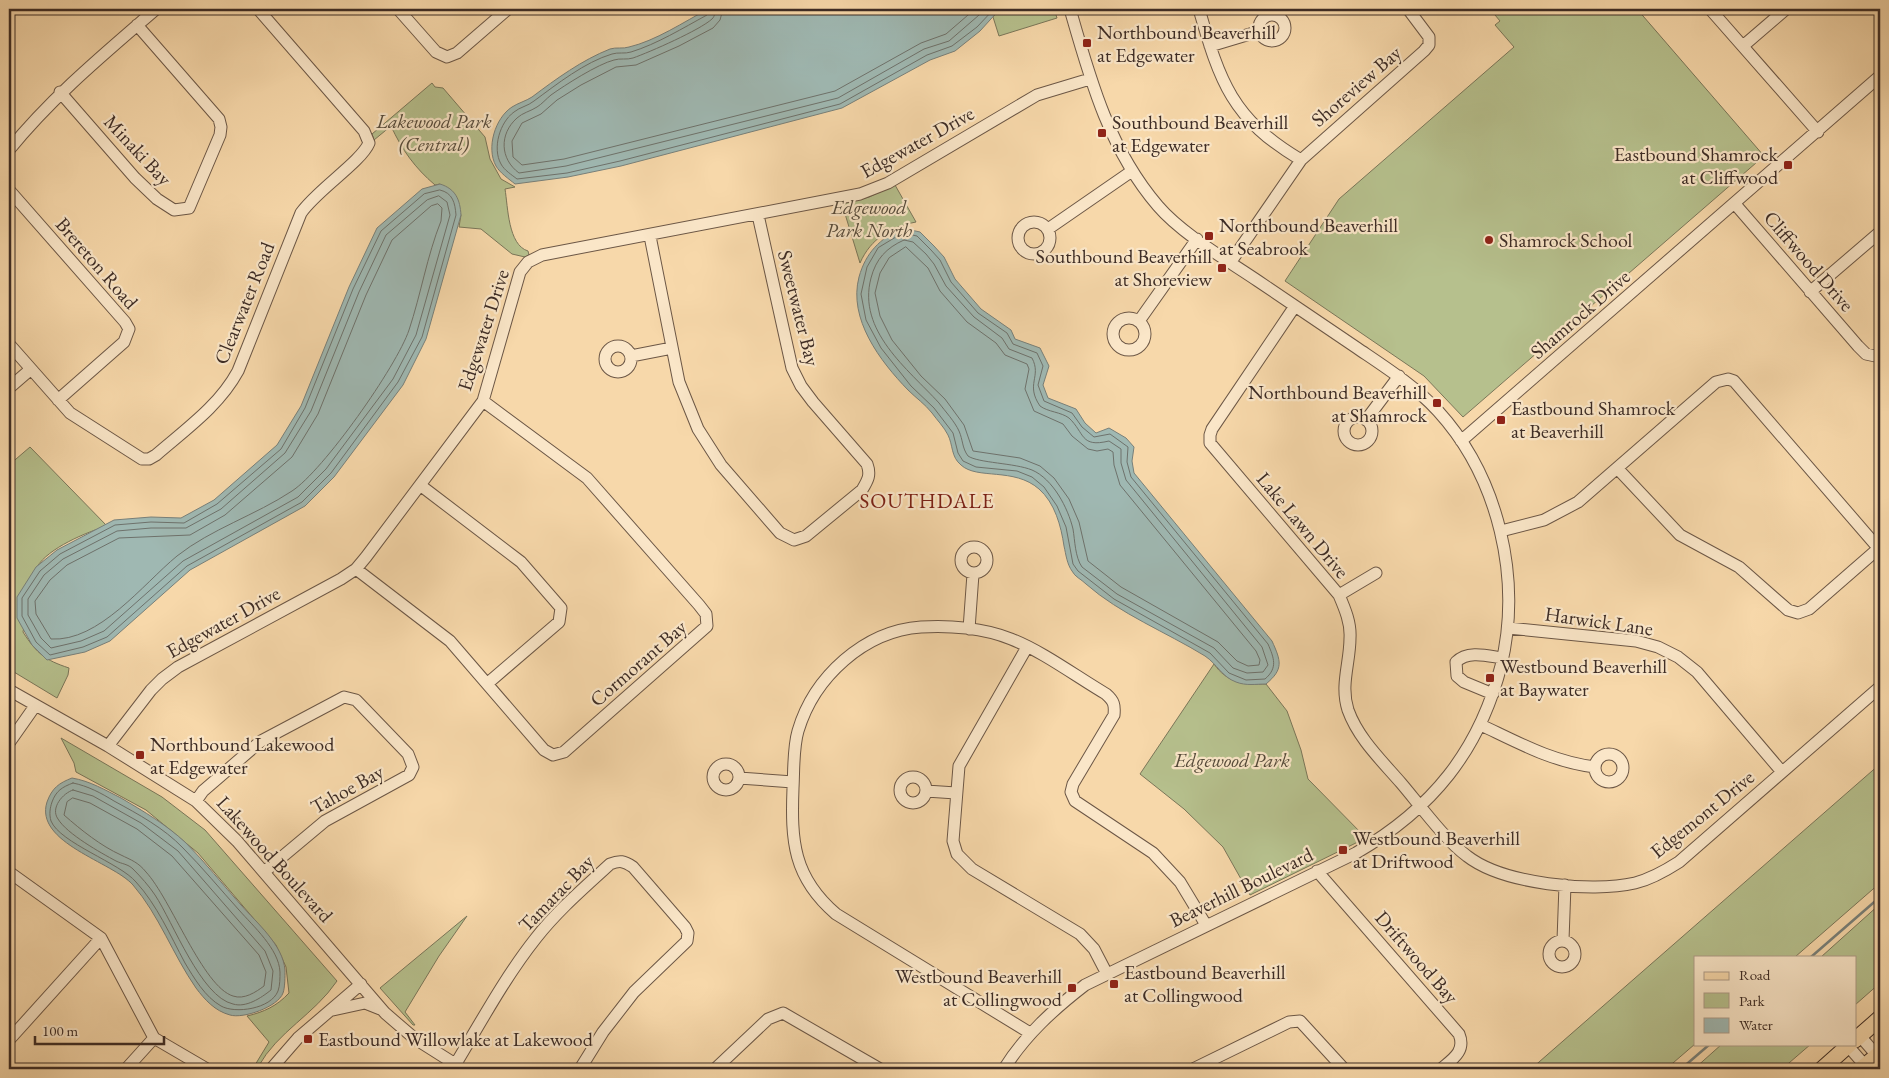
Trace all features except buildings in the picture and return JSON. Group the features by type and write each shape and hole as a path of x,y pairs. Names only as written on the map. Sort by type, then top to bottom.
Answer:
{"main road":[{"path":"1856,1038 1880,1018"},
{"path":"1822,1069 1847,1046"},
{"path":"1865,1068 1879,1056"}],"street":[{"path":"9,150 34,119 60,92 156,9"},
{"name":"Clearwater Road","path":"9,344 70,413 136,457 149,459 156,456 229,389 238,371 301,213 317,193 367,148 369,139 364,130 258,9"},
{"path":"398,9 436,52 447,57 457,53 508,9"},
{"name":"Beaverhill Boulevard","path":"1004,1069 1030,1033 1062,1003 1086,985 1381,838 1421,806 1451,774 1482,725 1494,694 1508,628 1508,588 1501,531 1478,471 1461,441 1438,411 1399,376 1230,263 1197,239 1160,208 1132,171 1107,126 1090,79 1070,9"},
{"path":"1199,9 1217,68 1231,97 1246,118 1301,160"},
{"name":"Shoreview Bay","path":"1230,263 1301,160 1424,51 1429,37 1408,9"},
{"path":"1710,9 1818,132"},
{"path":"1743,46 1786,9"},
{"name":"Minaki Bay","path":"60,92 146,190 174,210 189,208 220,135 221,127 218,119 137,25"},
{"path":"1210,46 1260,31"},
{"name":"Shamrock Drive","path":"1461,441 1818,132 1880,76"},
{"name":"Edgewater Drive","path":"108,746 162,679 178,667 356,569 482,401 523,266 535,257 758,215 874,190 1037,95 1090,79"},
{"path":"1048,229 1132,171"},
{"name":"Brereton Road","path":"9,190 125,322 129,329 124,342 58,400"},
{"name":"Cliffwood Drive","path":"1735,204 1862,350 1866,354 1880,357"},
{"name":"Sweetwater Bay","path":"650,236 672,348 686,404 710,451 785,538 794,540 806,536 862,490 870,472 866,464 801,386 792,368 758,215"},
{"path":"1810,292 1880,232"},
{"path":"1138,321 1197,239"},
{"name":"Lake Lawn Drive","path":"1295,306 1212,429 1210,443 1339,595 1347,614 1351,637 1345,690 1352,720 1362,737 1421,806"},
{"path":"631,356 672,348"},
{"path":"9,388 31,369"},
{"path":"1366,420 1399,376"},
{"path":"1501,531 1544,520 1561,513 1578,502 1617,468 1716,382 1728,379 1734,381 1880,549 1809,609 1798,612 1788,610 1739,568 1675,531 1617,468"},
{"name":"Cormorant Bay","path":"356,569 440,632 488,683 548,754 559,754 707,626 708,620 699,605 587,478 482,401"},
{"path":"420,485 521,562 561,608 559,622 488,683"},
{"path":"969,629 973,574"},
{"path":"1339,595 1376,574"},
{"path":"1030,1033 836,914 823,903 806,880 796,858 791,826 798,732 808,704 818,688 842,662 860,647 899,631 921,627 969,629 1010,638 1113,700 1115,706 1114,715 1073,784 1071,792 1075,801 1153,854 1184,888 1206,925"},
{"name":"Harwick Lane","path":"1508,628 1636,641 1658,647 1678,657 1697,672 1782,772"},
{"path":"1027,647 962,756 958,766 953,841 957,854 963,863 1080,934 1094,949 1107,974"},
{"path":"1494,694 1464,682 1457,676 1456,662 1462,656 1471,655 1502,658"},
{"name":"Edgemont Drive","path":"1421,806 1466,856 1504,875 1565,885 1616,886 1636,882 1660,874 1679,862 1880,687"},
{"name":"Lakewood Boulevard","path":"9,690 108,746 196,801 218,821 264,872 385,1013 414,1038 459,1067"},
{"name":"Tahoe Bay","path":"196,801 203,791 260,741 344,697 356,700 408,754 413,767 409,775 325,821 264,872"},
{"path":"9,743 35,706"},
{"path":"1482,725 1553,759 1570,764 1595,767"},
{"path":"739,778 793,782"},
{"path":"926,791 956,794"},
{"name":"Tamarac Bay","path":"459,1067 506,979 536,938 564,906 610,864 618,860 625,861 633,867 685,927 688,933 687,941 634,992 603,1032 580,1069"},
{"name":"Driftwood Bay","path":"1317,871 1459,1034 1461,1047 1458,1054 1441,1069"},
{"path":"10,877 101,938 154,1038 207,1069"},
{"path":"1563,940 1565,885"},
{"path":"9,1040 101,938"},
{"path":"271,1069 287,1049 361,984"},
{"path":"329,1012 365,1003 385,1013"},
{"path":"715,1069 768,1019 783,1013 880,1069"},
{"path":"1199,1068 1289,1022 1300,1021 1344,1069"},
{"path":"126,1069 154,1038"},
{"path":"1856,1043 1879,1056"},
{"path":"1855,1046 1865,1068"}],"green space":[{"path":"1000,9 1054,9 1057,18 999,36 993,17"},
{"name":"Shamrock School","path":"1490,9 1637,9 1764,156 1463,417 1424,376 1285,281 1339,199 1514,47 1495,25 1500,21"},
{"name":"Lakewood Park (Central)","path":"432,83 435,87 443,88 485,137 490,159 501,179 515,187 505,189 508,215 516,241 528,251 529,255 525,257 512,254 481,229 459,227 461,215 440,184 435,185 421,172 400,143 391,126 374,140 372,134"},
{"name":"Edgewood Park North","path":"895,185 916,222 898,227 876,240 860,263 842,204 869,197"},
{"path":"30,447 107,526 89,532 50,553 37,567 32,579 23,632 42,655 69,668 68,675 57,698 9,669 9,465"},
{"name":"Edgewood Park","path":"1214,664 1231,679 1251,684 1266,684 1287,711 1301,750 1308,779 1366,838 1250,895 1223,847 1184,809 1140,774"},
{"path":"61,738 162,797 205,830 337,981 318,1004 276,1043 258,1067 255,1065 269,1042 247,1016 270,1008 289,993 286,967 276,945 198,853 146,810 76,772 74,763"},
{"path":"1880,764 1880,883 1796,956 1694,956 1694,1045 1666,1069 1531,1069"},
{"path":"1880,904 1880,983 1856,1004 1856,956 1822,956"},
{"path":"467,916 439,956 405,1012 415,1025 413,1025 380,988"},
{"path":"1720,1046 1809,1046 1782,1069 1694,1069"}],"water":[{"path":"708,9 1000,9 980,31 955,51 930,60 842,108 621,166 568,177 515,184 498,169 493,159 492,142 501,118 512,107 532,97 570,70 600,53 615,48 627,48 649,40"},
{"path":"440,184 450,189 456,196 460,205 461,215 426,339 403,385 334,477 305,506 190,570 110,641 85,652 47,660 32,645 17,618 17,597 36,567 57,550 114,520 151,517 181,518 214,500 277,445 301,406 349,287 377,228 422,189"},
{"path":"902,228 920,232 944,257 955,279 981,309 1011,330 1015,339 1040,348 1049,366 1043,385 1048,398 1076,409 1085,423 1096,433 1109,428 1126,438 1134,447 1132,461 1134,473 1272,641 1279,664 1276,674 1266,684 1244,684 1231,680 1205,656 1113,605 1076,576 1068,562 1056,515 1049,501 1039,489 1019,478 976,472 958,462 950,439 942,426 929,410 897,379 877,353 862,324 858,308 859,277 866,260 875,247"},
{"path":"72,778 85,781 121,798 171,830 193,850 268,935 280,952 285,970 284,988 280,998 260,1011 236,1016 220,1011 207,1001 196,988 151,909 133,885 63,840 52,829 46,816 47,802 56,787"}],"waterway":[{"path":"1812,956 1880,897"},
{"path":"1681,1069 1708,1046"}],"place":[{"name":"Northbound Beaverhill at Edgewater","path":"1087,43"},
{"name":"Southbound Beaverhill at Edgewater","path":"1102,133"},
{"name":"Eastbound Shamrock at Cliffwood","path":"1788,165"},
{"name":"Northbound Beaverhill at Seabrook","path":"1209,236"},
{"name":"Shamrock School","path":"1489,240"},
{"name":"Southbound Beaverhill at Shoreview","path":"1222,268"},
{"name":"Northbound Beaverhill at Shamrock","path":"1437,403"},
{"name":"Eastbound Shamrock at Beaverhill","path":"1501,420"},
{"name":"Westbound Beaverhill at Baywater","path":"1490,678"},
{"name":"Northbound Lakewood at Edgewater","path":"140,755"},
{"name":"Westbound Beaverhill at Driftwood","path":"1343,850"},
{"name":"Eastbound Beaverhill at Collingwood","path":"1114,984"},
{"name":"Westbound Beaverhill at Collingwood","path":"1072,988"},
{"name":"Eastbound Willowlake at Lakewood","path":"308,1039"}],"district":[{"name":"SOUTHDALE","path":"927,500"}]}
